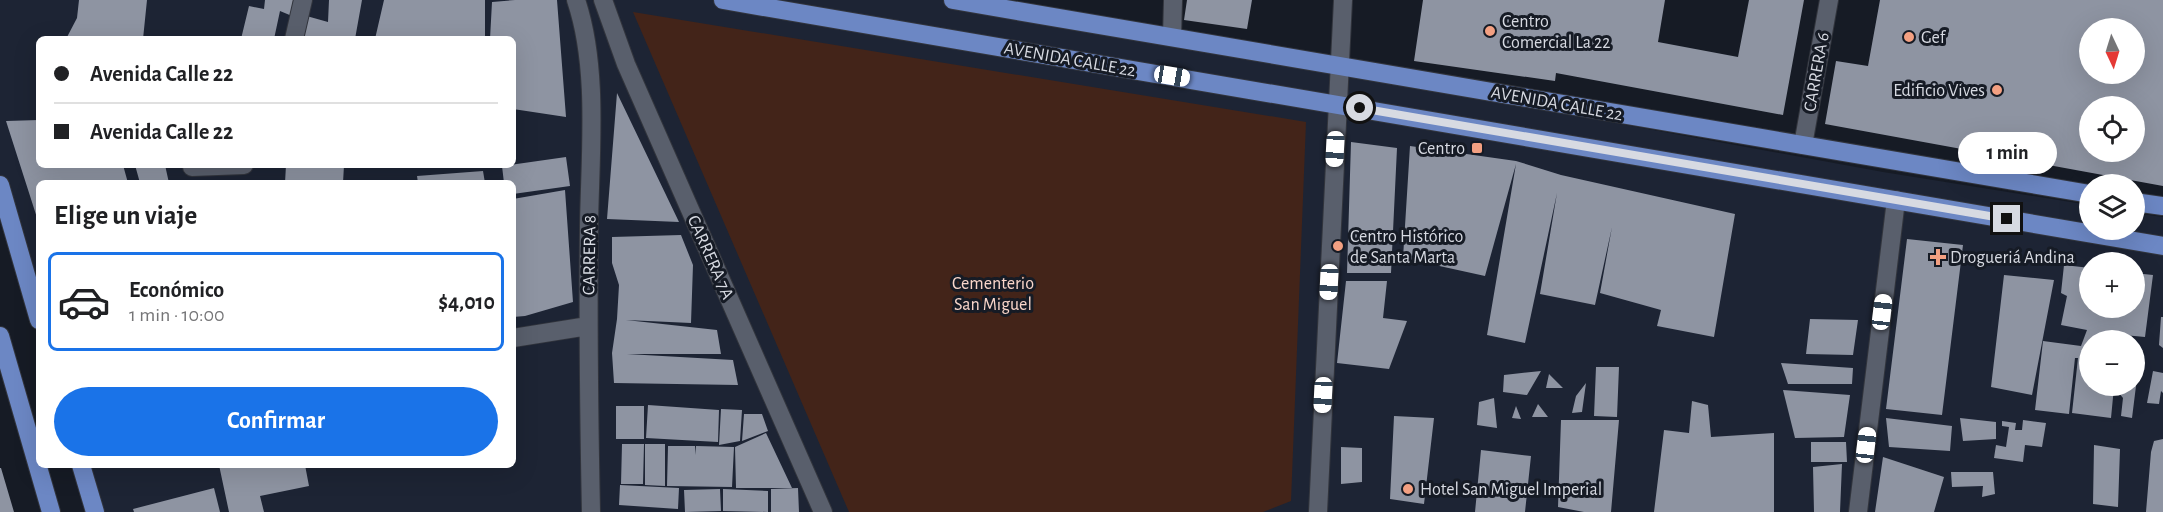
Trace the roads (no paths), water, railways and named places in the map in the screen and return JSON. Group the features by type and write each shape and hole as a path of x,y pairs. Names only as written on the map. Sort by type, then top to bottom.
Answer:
{"main road":[{"name":"AVENIDA CALLE 22","path":"723,0 2163,246"},
{"name":"AVENIDA CALLE 22","path":"953,0 2079,192"},
{"path":"0,185 36,310"},
{"path":"2145,203 2163,206"},
{"path":"0,336 36,460"},
{"path":"38,468 51,512"},
{"path":"82,468 95,512"}],"street":[{"path":"295,36 303,0"},
{"name":"CARRERA 8","path":"576,0 583,21 590,69 588,326 591,512"},
{"name":"CARRERA 7A","path":"603,0 626,64 823,512"},
{"path":"1172,37 1173,0"},
{"path":"1318,512 1343,0"},
{"name":"CARRERA 6","path":"1803,145 1829,0"},
{"path":"1857,512 1896,200"},
{"path":"516,338 588,326"}],"place":[{"name":"Centro Comercial La 22","path":"1490,31"},
{"name":"Gef","path":"1909,37"},
{"name":"Edificio Vives","path":"1997,90"},
{"name":"Centro","path":"1477,148"},
{"name":"Centro Histórico de Santa Marta","path":"1338,246"},
{"name":"Drogueriá Andina","path":"1938,257"},
{"name":"Hotel San Miguel Imperial","path":"1408,489"}],"park label":[{"name":"Cementerio San Miguel","path":"993,293"}]}
